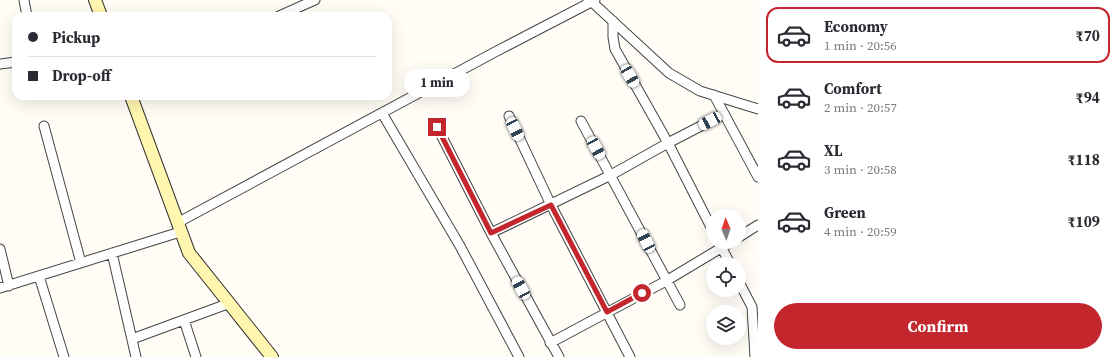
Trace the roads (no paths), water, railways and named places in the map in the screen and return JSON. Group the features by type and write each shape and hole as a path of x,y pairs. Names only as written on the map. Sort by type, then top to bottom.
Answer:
{"street":[{"path":"24,0 26,12"},
{"path":"95,0 100,12"},
{"path":"289,12 315,0"},
{"path":"0,249 4,287 112,253 179,227 382,113 592,1 669,73 700,91 758,108"},
{"path":"613,21 615,49 668,143 706,217"},
{"path":"0,64 12,62"},
{"path":"714,95 758,177"},
{"path":"132,100 189,253 272,357"},
{"path":"382,113 460,246 520,357"},
{"path":"491,233 611,175 724,114"},
{"path":"509,116 551,205 630,357"},
{"path":"582,121 680,305"},
{"path":"44,126 81,263"},
{"path":"437,127 491,233 558,357"},
{"path":"746,233 758,226"},
{"path":"550,343 666,281 714,249"},
{"path":"112,253 136,357"},
{"path":"39,276 64,357"},
{"path":"746,296 752,308 756,357"},
{"path":"132,339 230,303"},
{"path":"184,320 196,357"}]}
